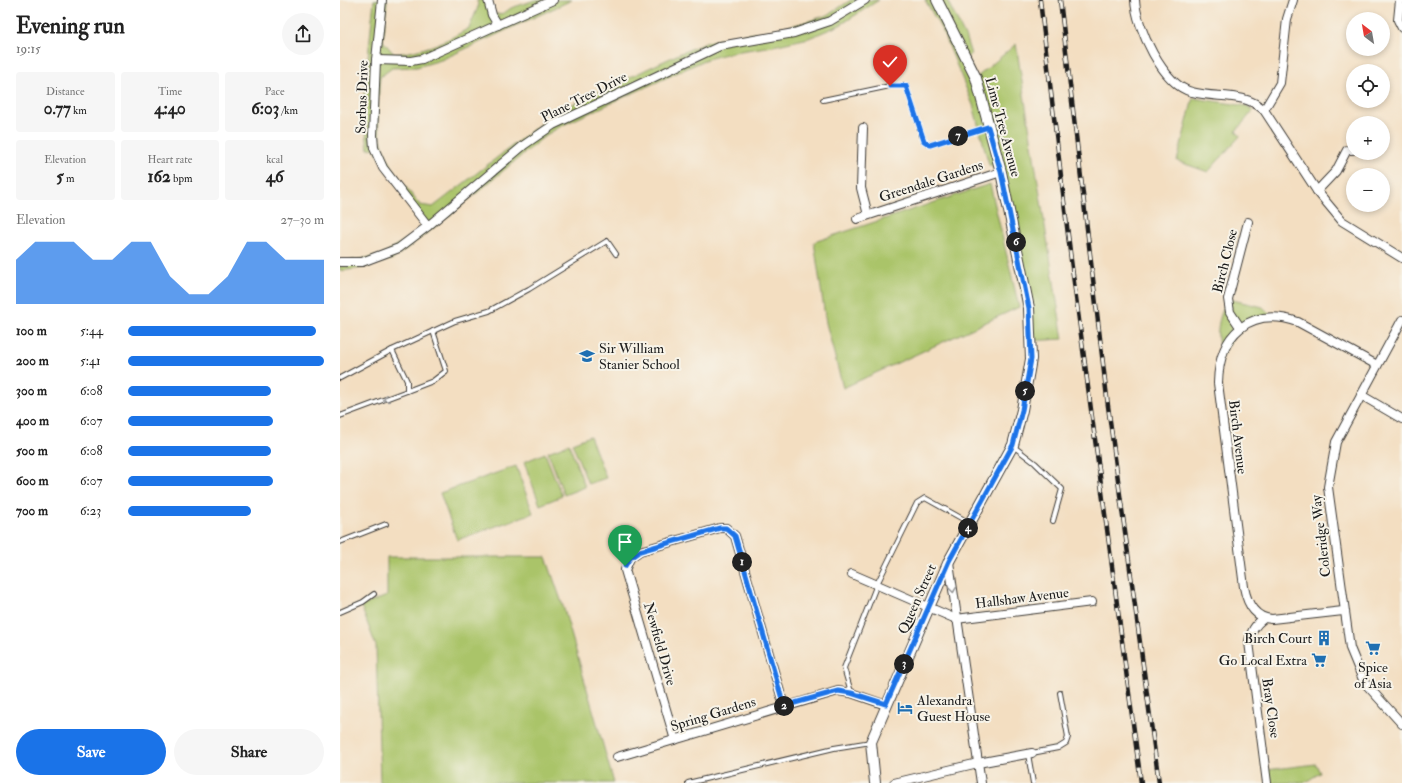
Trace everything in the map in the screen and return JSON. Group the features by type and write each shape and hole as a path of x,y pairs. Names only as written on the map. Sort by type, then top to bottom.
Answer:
{"street":[{"name":"Sorbus Drive","path":"382,0 376,60 373,135 374,148 383,168 428,226"},
{"path":"488,0 492,15 498,25"},
{"path":"376,60 411,61 422,59 553,0"},
{"name":"Plane Tree Drive","path":"340,262 362,262 399,248 428,226 524,145 553,125 720,46 794,33 830,21 865,0"},
{"name":"Lime Tree Avenue","path":"937,0 976,78 1001,172 1029,314 1031,359 1022,410 1013,445 949,561"},
{"path":"1135,0 1135,10 1147,46 1172,80 1190,92 1244,98 1256,102 1264,110 1317,191 1342,221 1402,258"},
{"path":"1264,110 1280,83 1287,19 1293,0"},
{"path":"1400,0 1398,20 1402,28"},
{"name":"Greendale Gardens","path":"863,128 860,188 868,215"},
{"path":"1317,191 1336,171 1346,154"},
{"name":"Greendale Gardens","path":"857,219 1001,172"},
{"name":"Birch Close","path":"1240,327 1230,312 1228,299 1248,222"},
{"path":"1240,327 1268,318 1284,318 1298,322 1377,365"},
{"name":"Coleridge Way","path":"1402,320 1336,442 1328,487 1343,611 1350,648 1356,666 1364,682 1402,724"},
{"name":"Birch Avenue","path":"1240,327 1226,346 1222,355 1218,383 1244,588 1250,607 1264,618"},
{"path":"1361,394 1402,419"},
{"name":"Newfield Drive","path":"675,740 625,570 630,558 640,551 720,528 726,528 735,536 784,706"},
{"path":"949,561 956,619 981,783"},
{"name":"Queen Street","path":"875,783 871,742 886,704 949,561"},
{"path":"852,574 956,619"},
{"name":"Hallshaw Avenue","path":"956,619 1092,602"},
{"path":"1264,618 1272,619 1343,611"},
{"name":"Bray Close","path":"1264,618 1256,624 1251,633 1249,642 1267,783"},
{"name":"Spring Gardens","path":"617,757 838,691 851,693 886,704"},
{"path":"894,783 926,779 978,763 1030,754"}],"lane":[{"path":"823,100 890,86 906,86 924,141 930,145 988,127"},
{"path":"340,378 392,350 454,321 489,311 529,289 607,241 616,254"},
{"path":"340,416 433,381 446,371 434,331"},
{"path":"392,350 407,381 407,391"},
{"path":"1013,445 1035,463 1062,489 1053,521"},
{"path":"851,693 844,668 877,584 920,500 925,498 970,523"},
{"path":"340,542 386,524"},
{"path":"340,612 363,602 374,594"},
{"path":"1032,783 1030,754 1058,748 1066,743 1068,737 1060,693"},
{"path":"688,783 834,748 871,742"}],"green space":[{"path":"374,0 387,0 383,41 394,54 433,46 469,28 478,7 477,0 488,0 492,15 504,13 511,8 535,0 572,0 441,60 417,67 392,68 380,77 378,117 383,147 396,174 420,205 433,207 556,112 681,53 708,42 736,35 767,32 828,15 851,0 879,0 840,25 809,38 773,46 734,52 707,59 563,125 546,135 449,216 393,259 363,268 340,271 340,262 380,256 427,226 374,148 368,149 363,105"},
{"path":"925,0 947,0 965,36 971,54 967,57 976,78 1016,44 1063,339 1030,341 1001,172 989,165 973,105 944,34"},
{"path":"1193,98 1247,106 1253,111 1236,131 1240,136 1208,172 1177,161"},
{"path":"990,184 1019,307 843,388 826,323 814,242"},
{"path":"1228,299 1263,307 1273,317 1240,327 1222,355 1218,341 1218,327"},
{"path":"590,436 606,478 588,484 572,443"},
{"path":"569,444 585,487 564,495 548,452"},
{"path":"545,453 562,496 540,505 524,462"},
{"path":"516,466 533,513 457,540 440,493"},
{"path":"387,557 546,557 564,609 614,783 380,783 376,646 361,606 387,596"},
{"path":"1316,764 1320,773 1304,783 1267,783 1266,770"}],"railway":[{"path":"1040,0 1071,260 1141,783"},
{"path":"1060,0 1108,406 1159,783"}],"place":[{"name":"Sir William Stanier School","path":"587,356"},
{"name":"Birch Court","path":"1324,638"},
{"name":"Spice of Asia","path":"1373,648"},
{"name":"Go Local Extra","path":"1319,660"},
{"name":"Alexandra Guest House","path":"905,708"}],"route":[{"path":"625,566 630,558 640,551 720,528 726,528 735,536 784,706 838,691 851,693 886,704 949,561 1013,445 1022,410 1031,359 1029,308 1001,172 988,127 930,145 924,141 906,86 890,86"}]}
